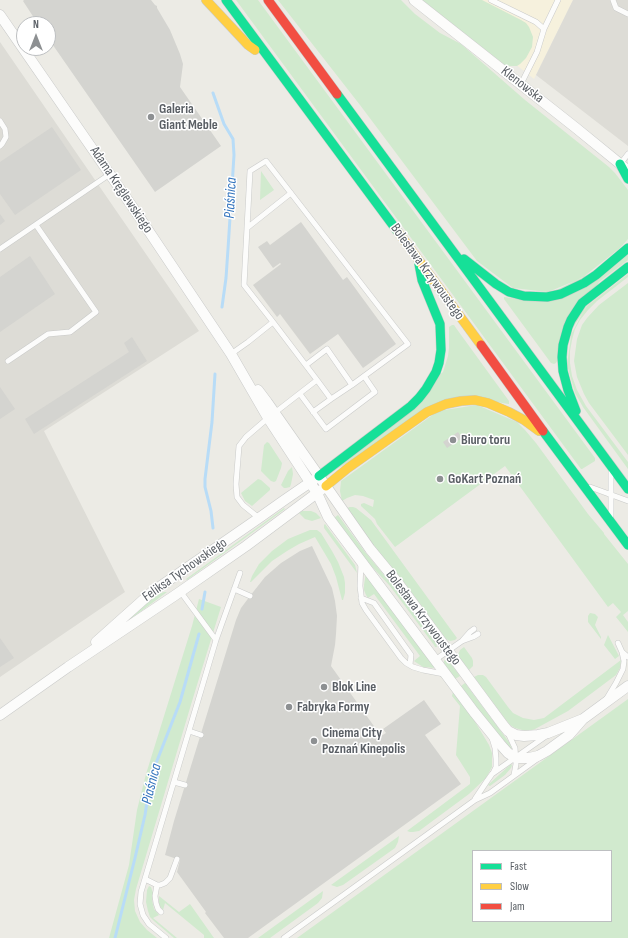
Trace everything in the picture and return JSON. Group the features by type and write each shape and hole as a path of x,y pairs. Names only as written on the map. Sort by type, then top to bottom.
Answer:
{"main road":[{"path":"206,0 248,44 269,59"},
{"name":"Bolesława Krzywoustego","path":"226,0 628,545"},
{"path":"268,0 628,490"},
{"path":"620,164 628,179"},
{"path":"450,248 496,284 509,292 524,296 536,297 554,296 574,288 596,275 628,248"},
{"path":"319,476 419,398 436,372 441,350 440,324 422,280 419,260"},
{"path":"581,426 563,371 563,351 566,334 571,320 582,303 628,266"},
{"path":"326,486 348,468 426,412 446,404 461,401 475,400 488,402 509,412 536,428 552,443"}],"street":[{"name":"Klenowska","path":"414,0 598,145 628,171"},
{"name":"Adama Kręglewskiego","path":"1,19 110,174 231,354 271,415 310,482"},
{"name":"Adama Kręglewskiego","path":"271,415 319,476"},
{"name":"Feliksa Tychowskiego","path":"68,667 152,592 319,476"},
{"name":"Bolesława Krzywoustego","path":"319,476 365,543 398,583 506,729"},
{"path":"310,482 328,517 360,560"},
{"name":"Feliksa Tychowskiego","path":"0,715 246,546 326,486"},
{"name":"Bolesława Krzywoustego","path":"360,560 488,730 508,753 516,758"},
{"path":"169,580 180,591"},
{"path":"506,729 516,735 529,736 555,730 583,718 628,686"},
{"path":"516,758 533,757 547,751 569,735 583,718"}],"lane":[{"path":"491,0 536,22 544,29"},
{"path":"521,84 537,52 544,29 558,0"},
{"path":"613,0 616,8 628,14"},
{"path":"0,121 5,129 6,137 0,146"},
{"path":"620,164 628,154"},
{"path":"313,412 408,344 266,161 250,172 244,285 331,399"},
{"path":"0,249 110,174"},
{"path":"247,228 291,194"},
{"path":"8,361 48,334 70,332 96,312 36,225"},
{"path":"231,354 273,322"},
{"path":"306,365 327,350 352,384"},
{"path":"300,394 326,429 375,392 364,376"},
{"path":"259,518 243,506 237,497 236,484 239,446 271,415 317,380"},
{"path":"611,466 612,523"},
{"path":"583,484 628,501"},
{"path":"360,560 360,586 362,603 401,658 410,665 423,670 445,674"},
{"path":"166,938 149,924 143,915 140,904 141,892 216,640 240,573"},
{"path":"234,589 250,596"},
{"path":"180,591 216,640"},
{"path":"361,598 374,603 411,655 410,665"},
{"path":"435,660 462,641 473,637 476,631"},
{"path":"603,704 614,688 623,669 624,661 618,643"},
{"path":"622,652 628,657"},
{"path":"506,729 515,748 516,768 514,775"},
{"path":"475,800 496,767 496,752 493,740 488,730"},
{"path":"492,774 555,730"},
{"path":"189,731 201,735"},
{"path":"284,938 475,800 490,793 547,751"},
{"path":"174,782 185,786"},
{"path":"145,879 157,885 165,883 170,878 177,859"},
{"path":"157,885 155,896 156,904 161,912"}],"shaded area":[{"path":"435,0 573,0 534,79"},
{"path":"573,0 628,0 628,146 536,75"},
{"path":"0,42 199,331 44,431 125,592 0,677"}],"green space":[{"path":"236,0 258,0 595,458 595,461 581,469"},
{"path":"278,0 401,0 415,14 440,33 461,44 525,100 615,173 628,190 628,239 620,248 582,278 548,292 513,288 477,261 360,105"},
{"path":"422,0 482,0 526,23 533,37 532,47 526,58 520,64 517,66 506,66"},
{"path":"261,171 274,190 260,200"},
{"path":"628,255 628,260 599,282 556,363 551,363 504,297 534,301"},
{"path":"628,274 628,277 597,301 580,320 575,329 572,340 570,363 572,376 577,390 586,406 628,462 628,469 583,407 575,393 567,365 572,329 587,306"},
{"path":"628,283 628,455 589,403 577,377 574,361 577,339 582,325 599,305"},
{"path":"454,325 509,401 509,404 463,396 330,473 443,372 448,356 449,327"},
{"path":"477,405 517,422 525,430 588,514 628,564 628,611 623,615 628,622 628,632 616,617 621,612 613,603 608,607 505,466 395,547 377,524 375,519 361,506 361,504 364,503 373,507 374,500 355,495 342,501 340,491 341,481 438,411"},
{"path":"267,442 282,463 276,481 274,482 261,471 264,445"},
{"path":"292,467 293,474 290,487 284,488 281,485 288,471"},
{"path":"258,479 270,488 270,490 252,506 245,501 241,493"},
{"path":"349,507 356,508 371,520 457,638 455,640 450,641 446,639 404,582 373,545 347,509"},
{"path":"284,508 285,509 187,580 186,579"},
{"path":"302,511 311,511 316,513 321,518 312,521 305,519 299,513"},
{"path":"338,515 365,552 395,588 436,643 437,647 435,647 390,586 360,554 334,518"},
{"path":"325,524 355,565 357,573 324,528"},
{"path":"310,530 317,530 321,533 338,562 345,583 343,600 331,564 315,537 299,544 272,561 250,582 259,564 272,551 288,539"},
{"path":"366,572 436,668 423,667 414,661 420,656 374,594 368,598 364,590"},
{"path":"164,592 167,592 128,621 127,620 151,600"},
{"path":"199,599 221,607 136,889 134,900 135,911 140,922 157,938 109,938 129,865 137,810 146,774"},
{"path":"590,613 595,614 598,617 595,625 601,639 588,622 588,616"},
{"path":"608,635 619,656 615,659 604,645"},
{"path":"464,647 473,661 473,666 469,670 458,655 460,650"},
{"path":"445,660 448,660 460,676 455,679 444,663"},
{"path":"621,660 620,668 616,675 568,711 529,731 515,728 510,725 474,677 483,675 486,677 513,713 523,718 534,720 544,718"},
{"path":"465,683 509,742 513,752 510,752 461,686"},
{"path":"453,692 465,705 489,745 492,753 492,767 486,778 469,794 419,831 410,832 407,831 470,784 470,777 456,755 460,706 452,696"},
{"path":"628,699 628,938 297,938"},
{"path":"511,764 511,768 505,775 490,786 488,785 489,784"},
{"path":"399,836 395,848 343,885 337,887 331,885"},
{"path":"149,886 151,887 153,893 152,900 154,909 159,915 153,918 177,938 174,938 150,917 146,902 147,890"},
{"path":"323,891 322,898 318,903 270,938 258,938"},
{"path":"159,896 179,912 190,904 214,938 204,938 204,935 165,903 163,910 159,905"}],"building":[{"name":"Galeria Giant Meble","path":"151,0 157,6 170,30 180,54 183,64 180,87 221,146 155,192 56,50 56,16 33,16 23,1"},
{"path":"52,127 81,170 15,215 0,194 0,162"},
{"path":"0,214 5,221 0,225"},
{"path":"301,222 343,280 347,277 396,344 363,368 338,334 310,354 280,314 277,317 253,285 281,264 280,263 273,268 258,247 267,241 270,245"},
{"path":"30,256 55,294 0,332 0,277"},
{"path":"132,337 147,361 34,434 25,419 129,352 124,343"},
{"path":"0,387 15,409 0,419"},
{"name":"Biuro toru","path":"458,432 462,438 447,448 443,442"},
{"name":"Cinema City Poznań Kinepolis","path":"312,546 332,588 335,601 337,616 336,634 331,666 381,736 386,733 383,729 424,700 441,724 425,735 461,784 248,938 224,938 177,872 180,860 165,855 174,821 241,608 265,577 281,563 300,551"},
{"path":"0,638 14,658 0,667"}],"waterway":[{"name":"Piaśnica","path":"213,93 224,124 233,139 234,155 226,278 222,307"},
{"name":"Piaśnica","path":"213,528 211,511 205,487 205,479 212,422 215,374"},
{"name":"Piaśnica","path":"202,609 205,592"},
{"name":"Piaśnica","path":"115,938 145,815 153,771 180,702 199,634"}],"traffic: fast":[{"path":"226,0 398,232"},
{"path":"337,94 628,489"},
{"path":"620,164 628,179"},
{"path":"464,259 496,284 509,292 524,296 547,297 561,294 584,283 596,275 628,248"},
{"path":"319,476 411,406 426,389 436,372 441,350 440,324 422,280 419,264"},
{"path":"576,411 563,371 563,345 568,327 582,303 628,267"},
{"path":"543,431 628,545"}],"traffic: slow":[{"path":"206,0 248,45 255,50"},
{"path":"398,232 481,345"},
{"path":"326,486 348,468 427,412 446,404 475,400 488,403 524,420 539,431"}],"traffic: jam":[{"path":"268,0 337,94"},
{"path":"481,345 543,431"}],"place":[{"name":"Galeria Giant Meble","path":"151,117"},
{"name":"Biuro toru","path":"453,440"},
{"name":"GoKart Poznań","path":"440,479"},
{"name":"Blok Line","path":"324,687"},
{"name":"Fabryka Formy","path":"289,707"},
{"name":"Cinema City Poznań Kinepolis","path":"314,741"}]}
